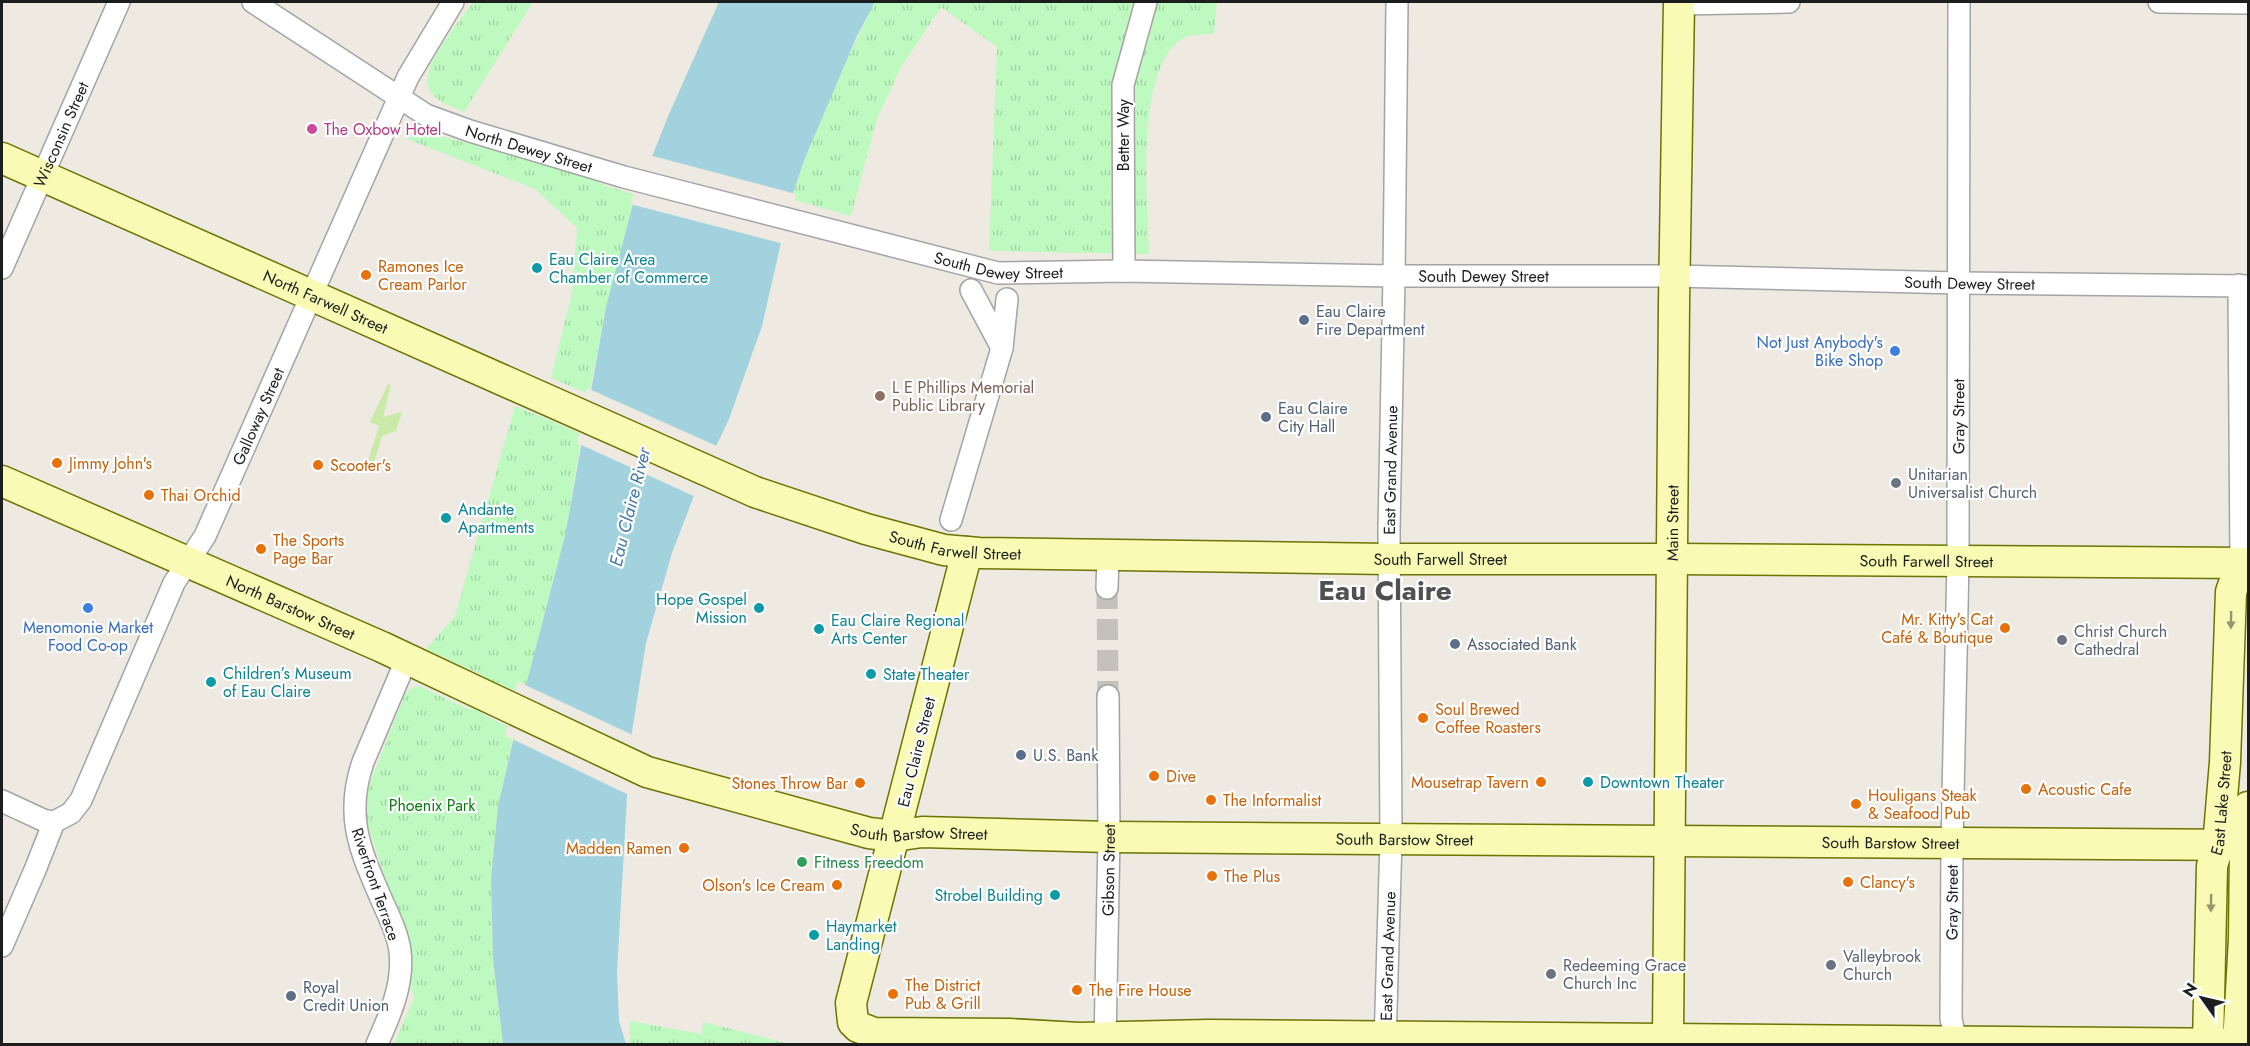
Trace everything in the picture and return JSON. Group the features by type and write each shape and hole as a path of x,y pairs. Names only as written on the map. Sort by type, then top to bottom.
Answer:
{"street":[{"name":"Wisconsin Street","path":"2,268 119,2"},
{"name":"North Dewey Street","path":"253,2 426,115 470,131 624,177 728,204"},
{"name":"Galloway Street","path":"54,822 71,813 81,800 174,583 205,536 399,98 427,44 453,2"},
{"name":"Better Way","path":"1124,271 1123,85 1146,2"},
{"name":"East Grand Avenue","path":"1385,1040 1391,839 1389,560 1396,2"},
{"path":"1679,3 1789,2"},
{"name":"Gray Street","path":"1956,1043 1951,1018 1958,561 1959,2"},
{"path":"2159,2 2248,3"},
{"name":"Main Street","path":"1668,1042 1674,276 1679,3"},
{"name":"North Farwell Street","path":"2,158 650,446"},
{"name":"South Dewey Street","path":"728,204 998,273 1124,271 1394,276 1674,276 1958,283 2244,285"},
{"name":"East Lake Street","path":"2238,1044 2244,939 2237,845 2225,762 2231,592 2246,569 2244,285"},
{"path":"970,290 1002,348"},
{"path":"951,520 1002,348 1007,299"},
{"name":"South Farwell Street","path":"650,446 755,492 866,529 944,550 967,552 1389,560 1958,561 2246,569"},
{"name":"North Barstow Street","path":"2,481 407,658 579,739"},
{"name":"Eau Claire Street","path":"967,552 855,985 851,1003 853,1022 858,1027 874,1033 1009,1034 1105,1040"},
{"path":"1107,588 1108,556"},
{"name":"Riverfront Terrace","path":"377,1044 392,1010 399,977 400,951 393,925 369,871 354,820 353,802 363,762 407,658"},
{"name":"Gibson Street","path":"1105,1040 1109,837 1108,696"},
{"name":"South Barstow Street","path":"579,739 647,772 869,833 894,836 922,832 1109,837 2237,845"},
{"path":"2,801 43,820 54,822 2,946"},
{"name":"East Lake Street","path":"2208,1044 2212,866 2237,845 2248,807"},
{"path":"1105,1040 2248,1044"}],"green space":[{"path":"473,2 533,2 464,112 446,104 431,93 428,76 436,55"},
{"path":"875,2 1217,2 1214,34 1193,35 1182,39 1167,55 1156,78 1147,139 1149,254 989,251 997,47 941,7 901,67 877,119 851,216 791,199 830,99"},
{"path":"429,133 581,173 606,186 637,195 606,307 589,394 551,378 572,293 577,228 535,189 407,139 413,134"},
{"path":"388,384 391,385 383,417 402,412 396,431 382,436 372,469 366,467 379,426 370,422"},
{"name":"Phoenix Park","path":"515,406 582,434 565,536 526,685 517,681 515,691 496,682 482,714 507,726 505,736 513,739 498,806 491,879 493,959 503,1044 394,1044 414,998 410,979 409,948 369,830 366,793 405,694 413,687 419,686 470,710 484,676 426,649 455,616"},
{"path":"630,1021 702,1034 703,1022 789,1044 629,1044"}],"water":[{"name":"Eau Claire River","path":"719,2 875,2 857,36 805,158 791,199 762,326 729,419 700,480 672,553 646,643 630,745 617,972 619,1021 626,1044 503,1044 493,959 491,879 498,806 526,685 565,536 606,307 633,204 669,114"}],"pier":[{"path":"649,155 796,194 784,244 630,204"},
{"path":"587,388 719,447 696,497 577,443"},
{"path":"523,684 635,736 629,795 510,738"}],"tunnel":[{"path":"1107,588 1108,696"}],"place":[{"name":"The Oxbow Hotel","path":"312,129"},
{"name":"Eau Claire Area Chamber of Commerce","path":"537,268"},
{"name":"Ramones Ice Cream Parlor","path":"366,275"},
{"name":"Eau Claire Fire Department","path":"1304,320"},
{"name":"Not Just Anybody's Bike Shop","path":"1895,351"},
{"name":"L E Phillips Memorial Public Library","path":"880,396"},
{"name":"Eau Claire City Hall","path":"1266,417"},
{"name":"Jimmy John's","path":"57,463"},
{"name":"Scooter's","path":"318,465"},
{"name":"Unitarian Universalist Church","path":"1896,483"},
{"name":"Thai Orchid","path":"149,495"},
{"name":"Andante Apartments","path":"446,518"},
{"name":"The Sports Page Bar","path":"261,549"},
{"name":"Menomonie Market Food Co-op","path":"88,608"},
{"name":"Hope Gospel Mission","path":"759,608"},
{"name":"Mr. Kitty's Cat Café & Boutique","path":"2005,628"},
{"name":"Eau Claire Regional Arts Center","path":"819,629"},
{"name":"Christ Church Cathedral","path":"2062,640"},
{"name":"Associated Bank","path":"1455,644"},
{"name":"State Theater","path":"871,674"},
{"name":"Children’s Museum of Eau Claire","path":"211,682"},
{"name":"Soul Brewed Coffee Roasters","path":"1423,718"},
{"name":"U.S. Bank","path":"1021,755"},
{"name":"Dive","path":"1154,776"},
{"name":"Mousetrap Tavern","path":"1541,782"},
{"name":"Downtown Theater","path":"1588,782"},
{"name":"Stones Throw Bar","path":"860,783"},
{"name":"Acoustic Cafe","path":"2026,789"},
{"name":"The Informalist","path":"1211,800"},
{"name":"Houligans Steak & Seafood Pub","path":"1856,804"},
{"name":"Madden Ramen","path":"684,848"},
{"name":"Fitness Freedom","path":"802,862"},
{"name":"The Plus","path":"1212,876"},
{"name":"Clancy's","path":"1848,882"},
{"name":"Olson's Ice Cream","path":"837,885"},
{"name":"Strobel Building","path":"1055,895"},
{"name":"Haymarket Landing","path":"814,935"},
{"name":"Valleybrook Church","path":"1831,965"},
{"name":"Redeeming Grace Church Inc","path":"1551,974"},
{"name":"The Fire House","path":"1077,990"},
{"name":"The District Pub & Grill","path":"893,994"},
{"name":"Royal Credit Union","path":"291,996"}],"district":[{"name":"Eau Claire","path":"1385,590"}]}
